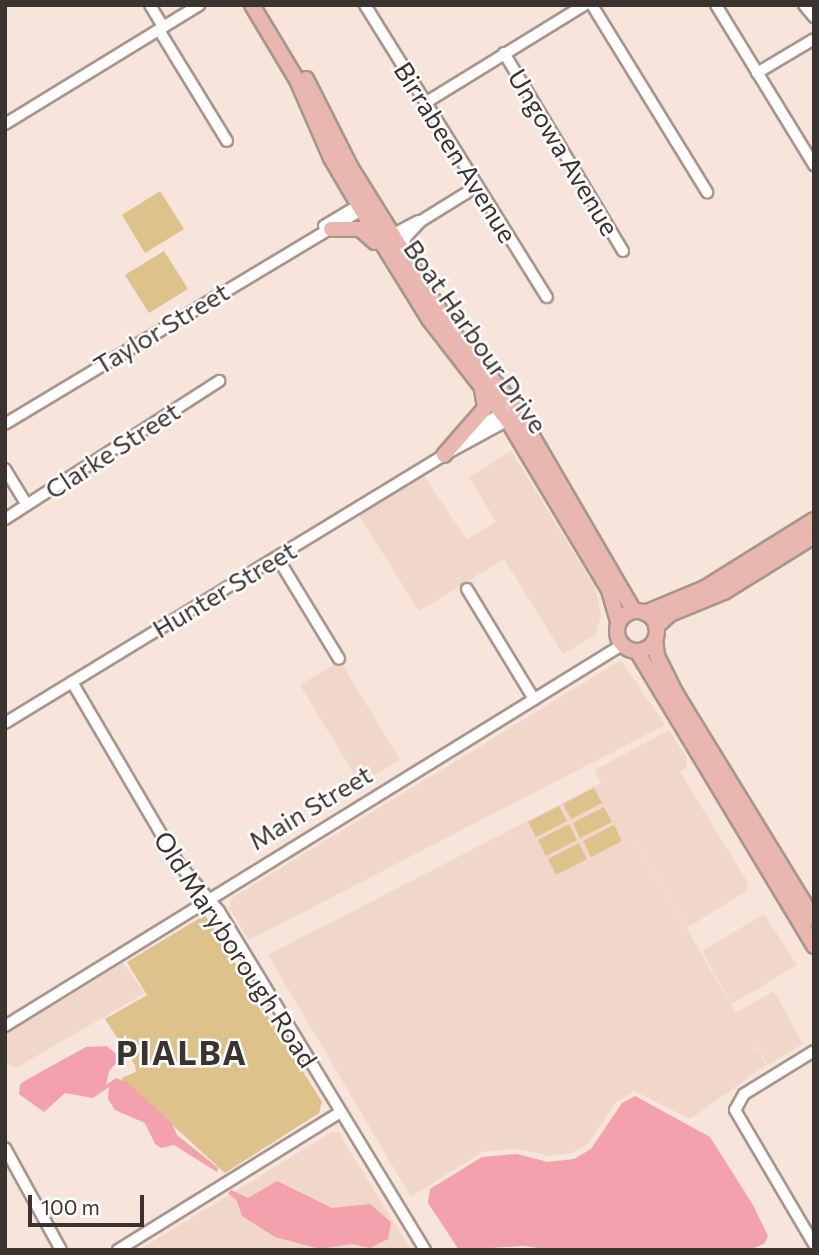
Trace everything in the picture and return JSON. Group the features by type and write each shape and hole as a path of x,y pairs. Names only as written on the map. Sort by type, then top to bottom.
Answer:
{"main road":[{"name":"Boat Harbour Drive","path":"252,5 297,80 331,158 399,258 511,413 639,612"},
{"name":"Boat Harbour Drive","path":"263,5 364,205 393,235 414,295 481,386 511,413 609,590 618,622"},
{"path":"324,231 360,229 399,258"},
{"path":"393,235 391,246 414,295"},
{"path":"444,455 485,408 481,386"},
{"path":"814,520 705,588 618,622 617,634 622,645 637,651 814,946"},
{"path":"637,651 656,633 670,614 724,592 814,536"},
{"path":"639,612 656,633 657,656 676,694 814,919"},
{"path":"773,853 773,867 792,909"}],"street":[{"path":"150,5 227,141"},
{"path":"5,124 199,5"},
{"name":"Birrabeen Avenue","path":"365,5 547,297"},
{"path":"425,103 584,5"},
{"path":"592,5 707,192"},
{"path":"716,5 814,165"},
{"path":"804,5 814,17"},
{"path":"757,73 814,39"},
{"name":"Ungowa Avenue","path":"504,53 624,251"},
{"path":"393,235 476,187"},
{"name":"Taylor Street","path":"5,424 364,205"},
{"path":"399,258 405,238 421,221"},
{"name":"Clarke Street","path":"5,519 219,381"},
{"name":"Hunter Street","path":"5,723 511,413"},
{"path":"5,469 27,505"},
{"path":"277,557 339,659"},
{"path":"467,589 534,699"},
{"name":"Main Street","path":"5,1026 208,898 622,645"},
{"name":"Old Maryborough Road","path":"72,682 178,863 208,898 425,1250"},
{"name":"Main Street","path":"5,1018 24,1012"},
{"path":"814,1051 744,1094 735,1105 736,1117 814,1244"},
{"path":"118,1250 341,1112"},
{"path":"5,1148 61,1250"}],"shaded area":[{"path":"160,191 184,229 145,253 122,215"},
{"path":"164,251 188,289 149,313 125,275"},
{"path":"511,451 595,587 601,615 596,634 563,654 504,559 419,611 357,512 422,473 467,540 496,522 469,477"},
{"path":"621,660 665,725 249,940 229,908 232,898"},
{"path":"340,661 400,760 360,784 300,685"},
{"path":"669,730 686,757 687,767 680,772 748,883 746,891 687,928 627,827 736,1013 774,991 803,1044 768,1065 753,1042 766,1065 690,1119 634,1091 617,1101 588,1144 572,1153 550,1156 517,1149 482,1152 411,1197 268,955 601,783 595,770"},
{"path":"594,788 602,803 571,819 563,804"},
{"path":"559,806 567,821 536,837 528,822"},
{"path":"604,807 612,822 580,838 573,823"},
{"path":"569,824 577,840 546,856 538,840"},
{"path":"614,825 622,841 591,857 583,841"},
{"path":"579,843 587,859 556,875 548,859"},
{"path":"764,914 797,965 732,1004 702,951"},
{"path":"205,915 322,1102 319,1113 225,1173 121,1078 136,1072 135,1065 105,1019 147,995 127,962"},
{"path":"123,963 145,993 16,1068 5,1062 5,1035"},
{"path":"107,1046 121,1058 109,1071 106,1085 116,1078 127,1082 171,1122 177,1135 218,1168 217,1172 174,1145 161,1148 155,1144 145,1123 115,1110 108,1099 109,1087 93,1098 65,1093 44,1112 19,1094 20,1084 86,1047"},
{"path":"635,1096 710,1137 753,1205 768,1236 764,1244 748,1250 554,1250 523,1246 459,1250 428,1203 430,1189 482,1157 517,1154 548,1162 574,1159 591,1149 622,1103"},
{"path":"332,1132 339,1133 411,1250 139,1250"},
{"path":"277,1181 332,1208 370,1204 391,1222 388,1239 370,1248 352,1244 320,1249 275,1237 242,1216 237,1201 228,1193 231,1190 248,1198"}],"district":[{"name":"PIALBA","path":"182,1052"}]}
